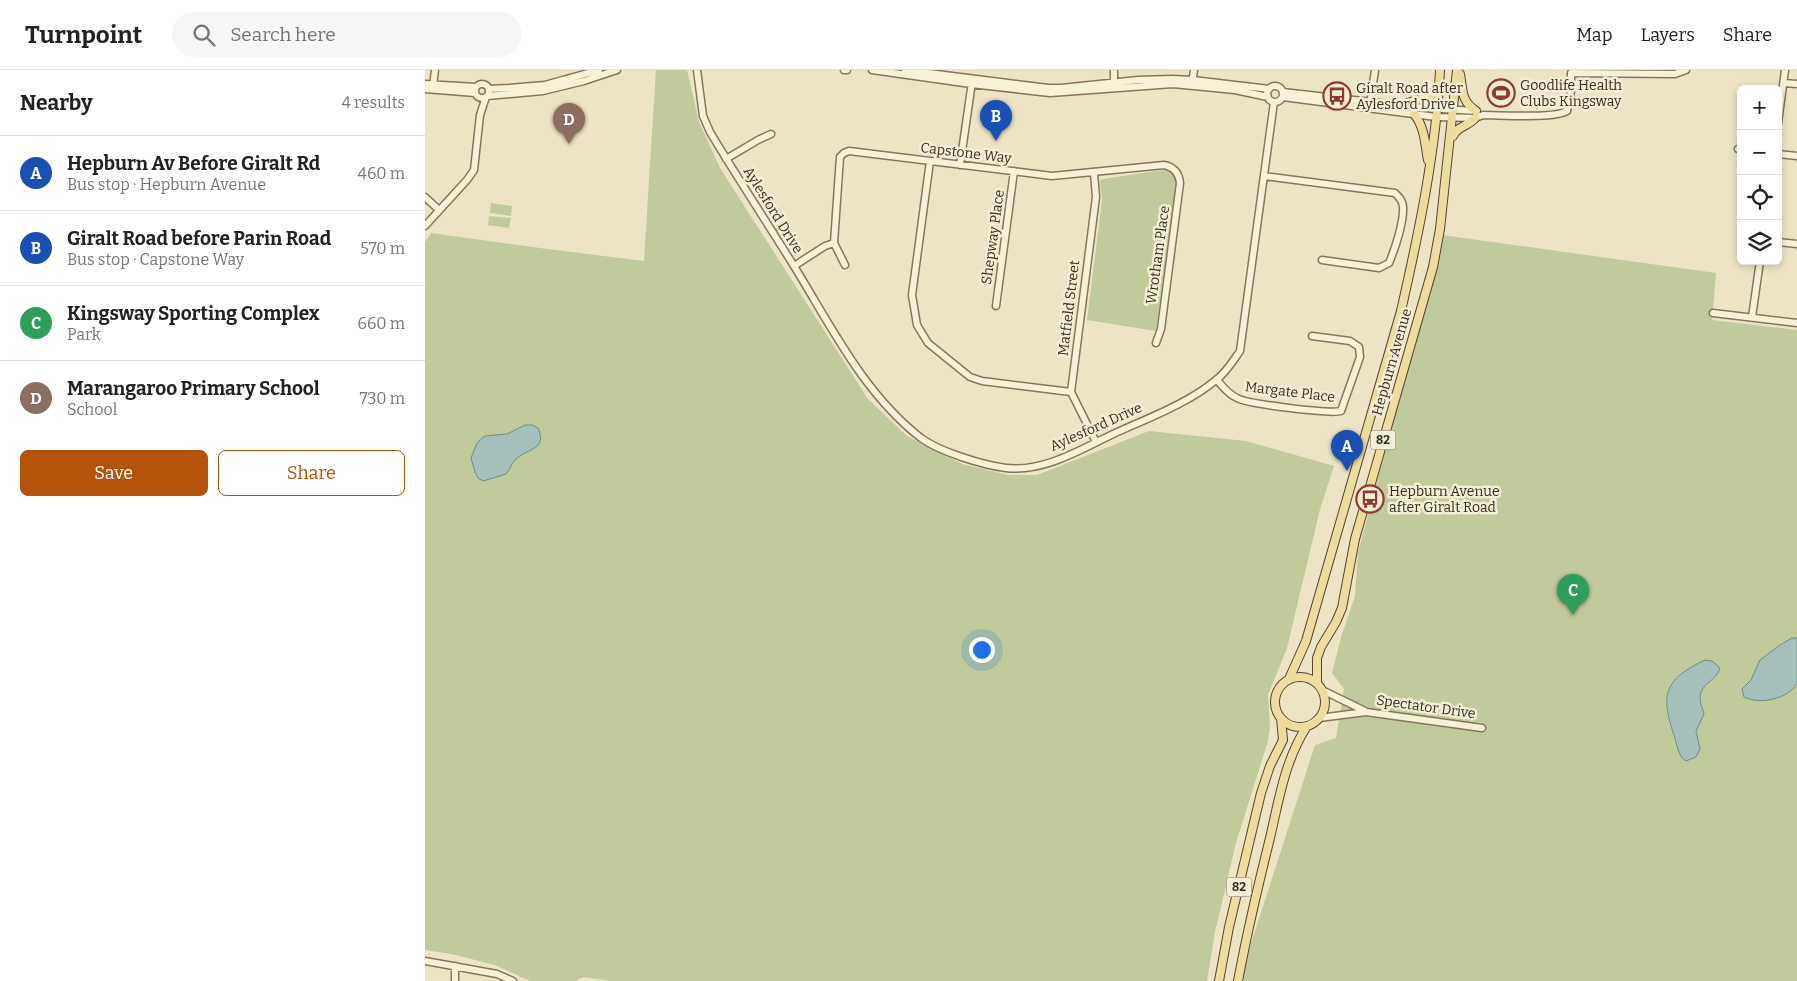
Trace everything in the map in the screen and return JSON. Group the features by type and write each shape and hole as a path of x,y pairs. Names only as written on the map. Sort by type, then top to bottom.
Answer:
{"main road":[{"name":"Hepburn Avenue","path":"1289,679 1306,641 1398,320 1418,234 1437,113 1440,70"},
{"name":"Hepburn Avenue","path":"1317,683 1317,658 1321,646 1336,622 1342,608 1355,539 1433,267 1440,230 1458,70"},
{"path":"1450,143 1456,130 1472,122 1478,115 1466,102 1462,93 1458,70"},
{"path":"1401,104 1430,96 1439,85"},
{"path":"1415,114 1422,129 1429,167"},
{"path":"1289,679 1298,677 1310,679 1317,683 1324,691 1324,708 1319,718"},
{"name":"82","path":"1219,981 1229,927 1261,793 1270,766 1283,740 1281,718 1276,708 1276,694 1289,679"},
{"path":"1281,718 1291,725 1307,726"},
{"name":"82","path":"1237,981 1287,765 1307,726 1319,718"}],"street":[{"path":"433,87 435,70"},
{"path":"425,84 433,87 475,92 481,98 487,94 509,88 545,85 599,70"},
{"path":"487,94 543,91 584,81 617,70"},
{"name":"Aylesford Drive","path":"697,70 703,116 710,132 873,390 901,421 923,439 953,455 1006,468 1030,467 1056,460 1187,399 1217,380 1240,351 1274,102"},
{"path":"872,70 972,81"},
{"path":"905,70 1050,93 1153,79 1193,82 1269,89 1277,86 1281,88 1283,95 1279,101 1274,102 1268,97 1193,82"},
{"path":"1114,70 1114,85"},
{"path":"1193,82 1194,70"},
{"path":"1370,105 1375,70"},
{"path":"1283,95 1370,105 1415,114 1546,115 1567,111 1571,73 1675,74 1686,70"},
{"path":"1782,91 1785,70"},
{"path":"960,165 972,81"},
{"path":"1783,83 1797,84"},
{"path":"425,226 474,170 480,115 487,94 483,84 475,92"},
{"path":"425,89 433,87"},
{"path":"1268,97 1269,89"},
{"path":"475,92 480,115"},
{"path":"1370,105 1401,104 1437,113"},
{"path":"726,160 771,134"},
{"name":"Capstone Way","path":"834,243 840,158 849,151 1052,176 1164,165 1170,166 1175,170"},
{"path":"1782,154 1797,156"},
{"path":"931,161 912,295 917,326 928,343 969,377 982,381 1071,392 1096,442"},
{"name":"Wrotham Place","path":"1156,343 1161,330 1180,183 1179,176 1175,170"},
{"name":"Shepway Place","path":"996,306 1014,172"},
{"name":"Matfield Street","path":"1071,392 1096,197 1094,173"},
{"path":"1264,176 1395,193 1401,200 1403,208 1396,245 1389,263 1379,268 1322,260"},
{"path":"425,197 439,210"},
{"path":"1782,242 1797,244"},
{"path":"794,266 825,246 834,243 845,265"},
{"path":"1752,317 1759,265"},
{"path":"1713,312 1797,323"},
{"name":"Margate Place","path":"1217,380 1225,390 1239,400 1335,413 1341,411 1360,357 1359,347 1350,341 1312,336"},
{"name":"Spectator Drive","path":"1324,691 1367,712"},
{"name":"Spectator Drive","path":"1319,718 1367,712 1482,728"},
{"path":"425,961 497,974 513,981"},
{"path":"455,966 455,981"}],"green space":[{"path":"656,70 687,70 699,122 720,168 868,399 907,436 962,464 1008,475 1037,475 1149,431 1246,441 1334,466 1320,509 1287,648 1268,695 1270,726 1268,741 1236,843 1215,932 1207,981 612,981 584,977 575,981 530,981 495,965 451,954 425,950 425,242 431,233 644,261"},
{"path":"1163,170 1172,174 1176,183 1156,331 1087,320 1102,201 1100,181"},
{"path":"491,203 512,206 511,216 490,213"},
{"path":"489,216 511,218 509,228 488,225"},
{"path":"1442,235 1716,273 1712,320 1797,330 1797,981 1243,981 1247,956 1315,745 1336,738 1344,689 1332,673 1342,634 1355,596 1358,553"}],"water":[{"path":"525,425 532,425 538,428 540,441 538,445 515,460 506,474 483,481 478,478 471,458 477,443 485,436 507,434"},
{"path":"1792,638 1797,638 1797,684 1793,689 1773,699 1758,700 1744,697 1742,689 1751,680 1760,660"},
{"path":"1705,660 1712,661 1720,668 1716,676 1706,685 1701,693 1700,700 1704,714 1696,731 1700,749 1696,757 1686,761 1678,748 1670,723 1667,700 1673,682 1691,667"}],"place":[{"name":"Goodlife Health Clubs Kingsway","path":"1501,93"},
{"name":"Giralt Road after Aylesford Drive","path":"1337,96"},
{"name":"Giralt Road before Parin Road","path":"996,141"},
{"name":"Marangaroo Primary School","path":"569,144"},
{"name":"Hepburn Av Before Giralt Rd","path":"1347,471"},
{"name":"Hepburn Avenue after Giralt Road","path":"1370,499"},
{"name":"Kingsway Sporting Complex","path":"1573,615"}]}
